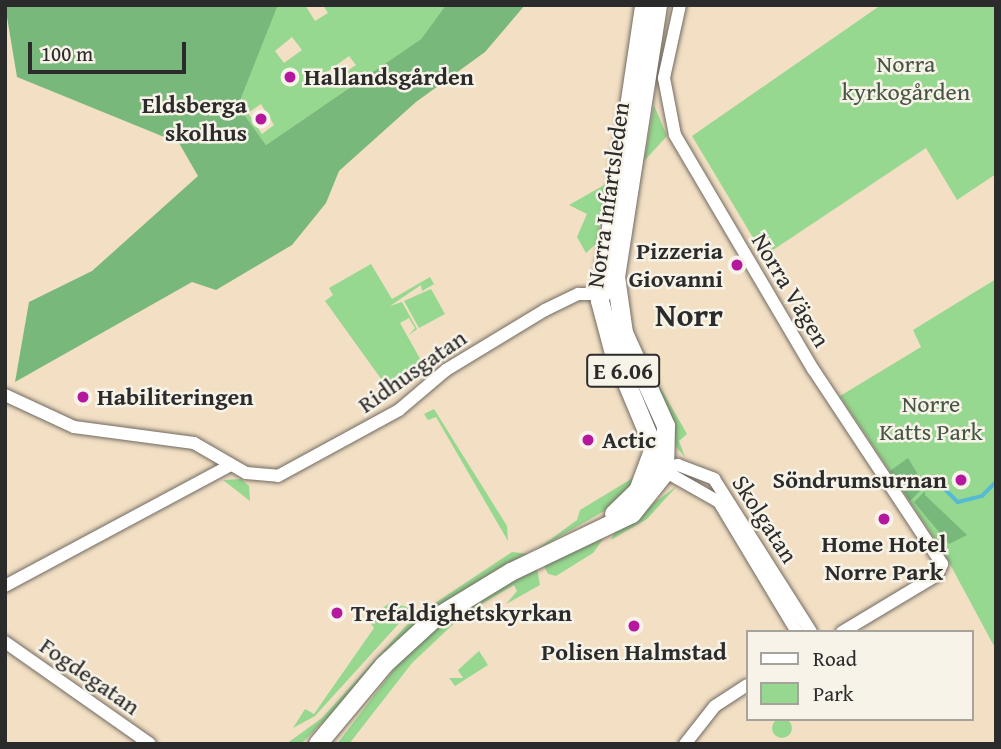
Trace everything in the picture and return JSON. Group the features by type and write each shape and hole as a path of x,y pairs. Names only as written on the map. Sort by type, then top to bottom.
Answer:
{"highway":[{"name":"Norra Infartsleden","path":"644,5 600,292 608,337 654,448 660,471"},
{"name":"Norra Infartsleden","path":"658,5 616,277 617,306 666,426 660,471"},
{"name":"E 6.06","path":"318,744 384,665 435,619 576,539 630,501 660,471"}],"street":[{"name":"Norra Vägen","path":"680,5 664,78 675,135 813,369 934,548 942,564 937,575 845,630"},
{"name":"Ridhusgatan","path":"231,465 266,477 297,470 398,411 446,370 545,310 600,292 616,277"},
{"path":"600,292 617,306"},
{"path":"5,395 74,428 194,443 231,465"},
{"path":"5,586 231,465"},
{"name":"Skolgatan","path":"660,471 696,468 720,485 810,630"},
{"name":"Skolgatan","path":"660,471 698,485 719,502 796,630"},
{"name":"Fogdegatan","path":"5,642 150,744"},
{"path":"685,744 715,706 746,686"}],"green space":[{"path":"5,5 278,5 238,106 266,145 421,39 446,5 525,5 485,52 416,102 339,171 326,203 292,245 216,290 192,282 15,382 29,302 92,271 198,176 179,143 17,77"},
{"name":"Hallandsgården","path":"278,5 305,5 315,21 328,13 323,5 446,5 421,39 266,145 238,106","holes":["292,37 302,50 284,63 275,51","349,56 356,65 333,81 327,72","261,104 274,125 262,134 248,113"]},
{"name":"Norra kyrkogården","path":"881,5 996,5 996,174 957,200 926,148 764,256 692,136"},
{"path":"654,105 667,136 644,161"},
{"path":"619,129 596,244 586,253 577,237 587,214 569,205 606,184"},
{"path":"371,264 392,299 430,277 434,284 422,291 421,285 390,306 402,302 417,329 409,335 415,328 409,318 400,323 423,364 392,394 325,301 333,295 329,288"},
{"name":"Norre Katts Park","path":"996,279 994,646 944,553 840,396 921,347 913,330"},
{"path":"431,289 445,314 419,328 404,301"},
{"path":"656,380 687,434 679,441 685,457 676,447"},
{"path":"434,409 507,526 508,541 436,417 428,420 424,414"},
{"path":"908,458 925,486 910,501 890,471"},
{"path":"641,473 620,502 536,550 577,520 580,510"},
{"path":"241,479 249,486 250,501 223,480"},
{"path":"677,486 647,519 611,540 615,531"},
{"path":"925,491 925,495 967,535 949,544 914,502"},
{"path":"606,535 593,553 556,576 548,574 543,564"},
{"path":"512,552 528,554 433,611 301,744 286,744 322,718 414,617"},
{"path":"537,568 540,585 506,604 517,591 514,585 463,615 412,663 349,744 337,744 398,664 448,618"},
{"path":"390,603 413,608 315,716 293,728 305,709 314,714 374,628 367,618"},
{"path":"479,651 488,665 455,686 449,678 463,678 458,670"},
{"path":"775,721 789,721 791,732 786,737 778,737 773,732"}],"waterway":[{"path":"941,485 958,502 982,496 996,482"}],"place":[{"name":"Hallandsgården","path":"290,77"},
{"name":"Eldsberga skolhus","path":"261,119"},
{"name":"Pizzeria Giovanni","path":"737,265"},
{"name":"Habiliteringen","path":"83,397"},
{"name":"Actic","path":"588,440"},
{"name":"Söndrumsurnan","path":"961,480"},
{"name":"Home Hotel Norre Park","path":"884,519"},
{"name":"Trefaldighetskyrkan","path":"337,613"},
{"name":"Polisen Halmstad","path":"634,626"}],"district":[{"name":"Norr","path":"689,315"}]}
